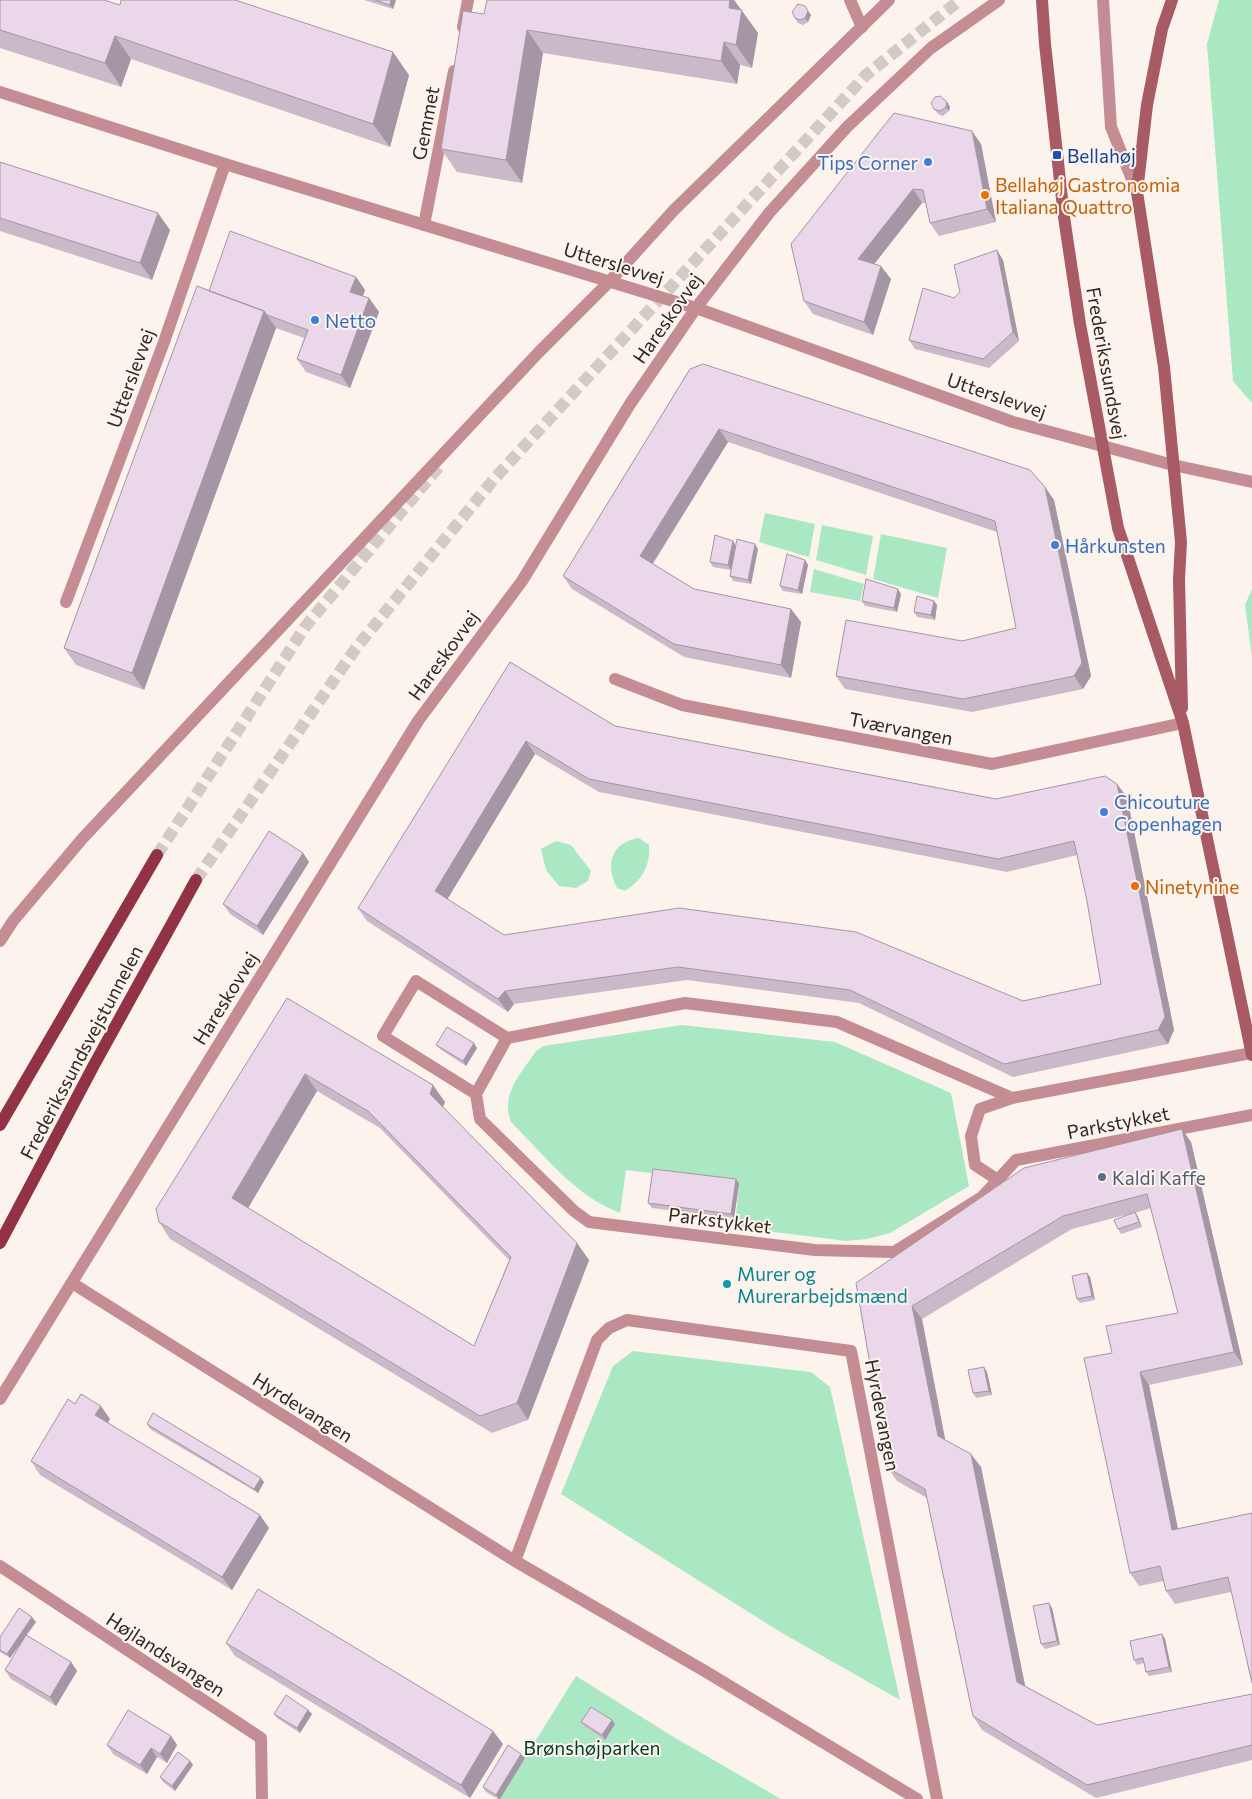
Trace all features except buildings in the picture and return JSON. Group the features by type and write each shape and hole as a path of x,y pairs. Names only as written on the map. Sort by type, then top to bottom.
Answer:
{"main road":[{"name":"Frederikssundsvej","path":"1042,0 1064,217 1102,447 1118,528 1183,723 1252,1054"},
{"name":"Frederikssundsvej","path":"1172,0 1162,29 1147,105 1137,192 1164,367 1181,542 1178,579 1183,723"},
{"name":"Frederikssundsvejstunnelen","path":"0,1125 157,856"},
{"name":"Frederikssundsvejstunnelen","path":"0,1244 94,1065 196,880"}],"street":[{"path":"460,44 468,0"},
{"path":"850,0 862,27"},
{"path":"0,941 14,921 82,839 531,360 609,282 674,210 889,0"},
{"name":"Hareskovvej","path":"0,1399 418,721 522,581 630,404 696,308 769,213 847,127 931,48 999,0"},
{"name":"Frederikssundsvej","path":"1103,0 1111,127 1137,192"},
{"name":"Gemmet","path":"424,224 456,62"},
{"name":"Utterslevvej","path":"0,92 225,164 696,308 1013,422 1173,465 1252,482"},
{"name":"Utterslevvej","path":"66,602 164,342 225,164"},
{"name":"Tværvangen","path":"615,679 682,705 992,764 1183,723"},
{"path":"507,1038 476,1094 383,1036 416,981 507,1038 686,1003 837,1022 1012,1098"},
{"path":"998,1180 975,1165 971,1136 980,1109 1012,1098 1252,1054"},
{"name":"Parkstykket","path":"476,1094 480,1119 574,1211 589,1222 815,1250 894,1252 982,1197 1016,1160 1252,1115"},
{"name":"Hyrdevangen","path":"72,1282 515,1562 703,1670 917,1799"},
{"name":"Hyrdevangen","path":"515,1562 597,1340 609,1328 627,1320 851,1352 937,1799"},
{"name":"Højlandsvangen","path":"0,1566 261,1738 262,1799"}],"green space":[{"path":"1219,0 1252,0 1252,403 1233,381 1207,44"},
{"path":"765,513 815,524 809,557 759,542"},
{"path":"822,525 873,536 866,575 816,560"},
{"path":"881,534 947,548 938,598 873,579"},
{"path":"814,569 864,584 860,601 810,592"},
{"path":"1252,589 1252,657 1245,605"},
{"path":"639,838 649,845 647,865 641,877 625,891 617,888 611,871 611,863 613,856 622,844"},
{"path":"556,841 571,845 591,871 588,881 576,888 559,886 546,870 541,849"},
{"path":"682,1025 835,1042 951,1093 969,1186 890,1233 867,1239 846,1241 735,1227 739,1184 626,1170 620,1213 604,1206 575,1186 511,1122 508,1112 510,1093 536,1051 543,1046"},
{"path":"633,1351 811,1372 830,1387 900,1700 782,1633 561,1494 613,1366"},
{"name":"Brønshøjparken","path":"576,1676 672,1736 781,1799 499,1799"}],"tunnel":[{"path":"196,880 356,648 494,479 866,75 960,0"},
{"path":"157,855 305,627 442,463"}],"place":[{"name":"Bellahøj","path":"1057,155"},
{"name":"Tips Corner","path":"928,162"},
{"name":"Bellahøj Gastronomia Italiana Quattro","path":"985,195"},
{"name":"Netto","path":"315,320"},
{"name":"Hårkunsten","path":"1055,545"},
{"name":"Chicouture Copenhagen","path":"1104,812"},
{"name":"Ninetynine","path":"1135,886"},
{"name":"Kaldi Kaffe","path":"1102,1177"},
{"name":"Murer og Murerarbejdsmænd","path":"727,1284"}]}
